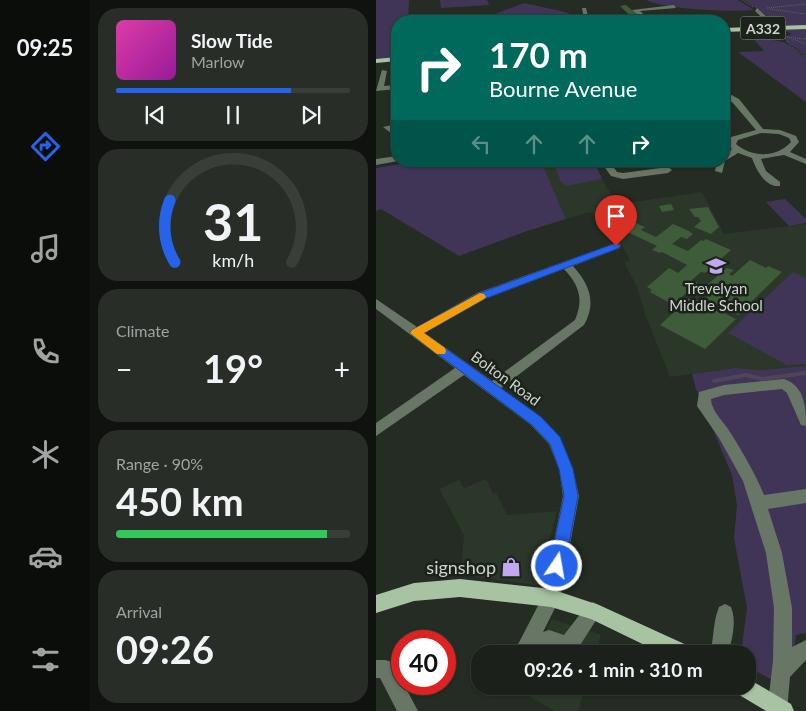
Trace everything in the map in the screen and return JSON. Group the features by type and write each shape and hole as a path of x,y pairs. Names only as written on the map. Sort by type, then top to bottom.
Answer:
{"main road":[{"name":"A332","path":"730,30 776,31 804,27"},
{"path":"376,61 391,60"},
{"path":"376,604 414,592 460,588 551,598 594,611 665,645"},
{"path":"756,695 779,710"}],"street":[{"path":"641,15 635,10 674,7"},
{"path":"584,9 586,15"},
{"path":"757,10 776,31 759,36"},
{"path":"384,71 378,88 391,87"},
{"path":"730,97 736,101 761,132"},
{"path":"780,132 792,136 795,142 790,150 778,155 756,156 737,150 732,145 734,139 745,134 780,132"},
{"path":"730,156 737,150"},
{"path":"784,152 806,162"},
{"path":"756,156 763,173 777,184"},
{"path":"376,162 391,160"},
{"path":"609,167 614,174 623,176 668,170"},
{"path":"416,333 481,296 616,246"},
{"path":"492,388 580,322 586,308 585,289 566,265"},
{"name":"Bolton Road","path":"376,303 536,421 555,441 566,469 571,496 551,598 527,645"},
{"path":"376,430 465,368"},
{"path":"779,710 783,608 774,553 760,503 750,479 724,434 704,406 704,396 724,390 784,384 792,390 806,421"},
{"path":"760,503 806,496"},
{"path":"569,645 594,611"},
{"path":"722,645 725,614"},
{"path":"546,645 549,639 565,645"},
{"path":"780,675 798,654 806,649"},
{"path":"376,669 385,669 408,711"}],"path":[{"path":"742,0 757,10"},
{"path":"806,4 763,9 806,14"},
{"path":"776,31 806,44"},
{"path":"776,31 794,48 806,56"},
{"path":"787,37 806,39"}],"shaded area":[{"path":"376,0 409,0 408,15 391,15 391,59 376,60"},
{"path":"440,0 487,0 489,5 441,8"},
{"path":"646,0 738,0 754,10 730,11 683,8"},
{"path":"744,0 806,0 806,26 781,26 773,24 769,17"},
{"path":"524,3 570,13 566,15 493,15"},
{"path":"806,28 806,55 787,42 784,37 792,34 783,30"},
{"path":"750,35 786,43 806,57 806,102 738,52 764,51"},
{"path":"391,166 544,167 566,219 459,256 381,209 376,211 376,168"},
{"name":"Trevelyan Middle School","path":"544,167 555,167 560,180 566,185 602,179 614,199 620,204 702,192 724,234 806,224 806,366 759,370 736,368 670,377 645,314 637,287 624,262 630,260 622,246 590,212 566,219"},
{"path":"555,167 597,167 602,179 566,186 560,180"},
{"path":"785,199 806,219 806,223 789,226 766,202"},
{"path":"793,272 806,278 806,364 787,365 728,333"},
{"path":"806,366 806,633 796,635 793,655 783,686 756,671 756,645 742,645 747,608 734,538 737,505 732,475 696,389 692,374 736,368 759,370"},
{"path":"486,479 493,493 496,492 507,515 557,511 539,582 536,585 461,575 464,535 439,489 459,480 464,488"},
{"path":"552,619 601,635 598,645 539,645"},
{"path":"527,695 582,695 578,711 555,711"}],"building":[{"path":"626,5 637,15 630,15 620,6"},
{"path":"671,204 674,210 662,212 659,206"},
{"path":"708,207 719,227 711,234 694,227 701,221 689,209"},
{"path":"632,221 645,227 641,230 656,237 673,224 689,231 693,234 687,239 681,237 672,244 688,251 701,240 706,239 731,250 705,273 701,272 692,280 698,283 676,302 671,299 668,302 650,292 652,290 647,287 669,268 678,273 687,265 662,252 652,250 657,246 621,229"},
{"path":"750,260 766,268 768,266 782,272 738,315 705,298 711,293 702,289 727,268 734,270 729,274 732,276"},
{"path":"688,299 698,300 736,319 705,349 660,325"}],"waterway":[{"path":"714,381 746,375 762,379 806,373"}],"slow traffic":[{"path":"441,351 416,333 480,297"}],"place":[{"name":"Trevelyan Middle School","path":"716,266"},
{"name":"signshop","path":"511,567"}],"route":[{"path":"557,566 571,496 566,469 555,441 536,421 416,333 481,296 616,246"}]}
